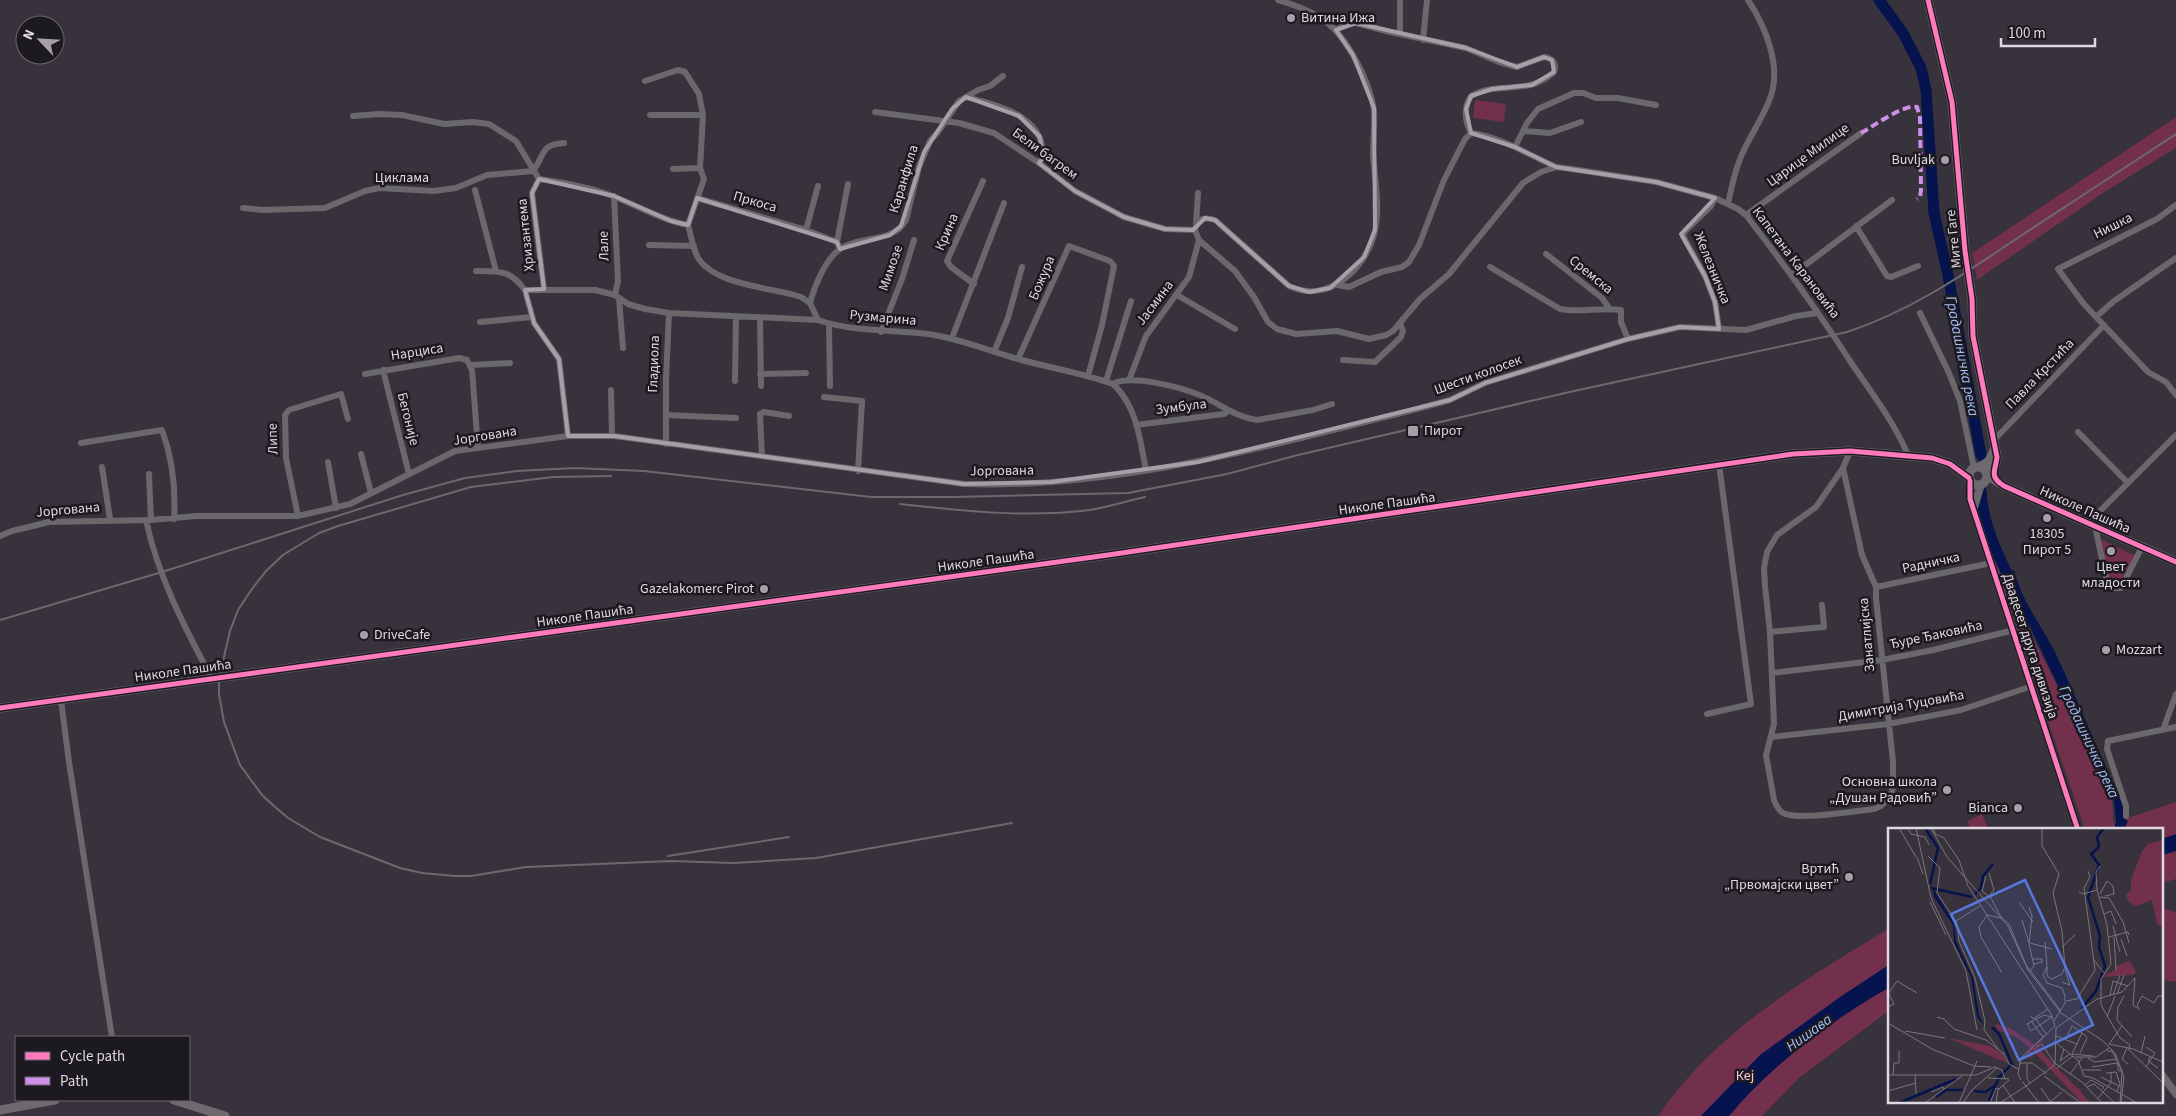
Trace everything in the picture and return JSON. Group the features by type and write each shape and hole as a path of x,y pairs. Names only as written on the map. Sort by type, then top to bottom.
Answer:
{"main road":[{"name":"Мите Гаге","path":"1928,0 1952,102 1972,300 1973,336 1997,460 1980,474"},
{"path":"1995,444 1989,461 1980,474 1999,483"},
{"name":"Николе Пашића","path":"0,708 1118,554 1557,490 1719,464 1812,452 1850,451 1908,455 1938,459 1950,464 1959,464 2176,562"},
{"path":"0,1110 50,1101"},
{"path":"177,1101 225,1116"}],"street":[{"path":"1196,228 1205,218 1216,220 1279,277 1299,290 1309,292 1337,284 1356,267 1370,246 1375,230 1376,212 1374,108 1370,93 1345,40 1336,30 1318,15 1278,0"},
{"path":"1400,0 1400,34"},
{"path":"1423,40 1427,0"},
{"path":"1728,204 1740,158 1770,99 1774,83 1770,46 1748,0"},
{"path":"1336,30 1349,23 1356,23 1423,40 1466,48 1517,67 1544,57 1550,58 1554,62 1554,72 1532,86 1492,89 1470,96 1466,109 1467,125 1470,133"},
{"path":"645,81 678,70 685,72 699,94 703,115 700,168 704,177 688,224 698,257 713,271 740,282 792,294 810,303 818,320"},
{"name":"Каранфила","path":"840,249 857,242 890,235 901,226 906,220 924,152 945,121 959,101 990,86 1003,76"},
{"path":"1515,147 1538,109 1574,93 1583,92 1596,98 1618,98 1656,105"},
{"path":"966,97 1020,116 1036,130 1043,158 1039,163"},
{"name":"Бели багрем","path":"875,112 945,121 994,133 1039,163 1075,191 1129,219 1165,229 1196,228"},
{"path":"353,116 402,115 444,124 473,122 489,124 516,141 532,171 539,179 574,184 614,196 646,212 671,221 688,224"},
{"path":"650,115 703,115"},
{"path":"1523,131 1550,133 1581,122"},
{"path":"1337,284 1349,287 1381,272 1402,267 1409,262 1419,245 1444,180 1470,133"},
{"path":"1470,133 1480,134 1515,147 1556,168"},
{"name":"Царице Милице","path":"1746,216 1861,133"},
{"path":"532,171 548,145 564,143"},
{"path":"673,169 700,168"},
{"name":"Капетана Карановића","path":"1196,228 1199,240 1235,271 1254,297 1268,322 1287,332 1305,334 1337,331 1369,339 1386,335 1393,331 1420,299 1449,274 1523,183 1537,173 1556,168 1594,171 1656,182 1715,198 1746,216 1792,275 1891,420 1908,455"},
{"name":"Циклама","path":"243,208 263,210 325,208 334,206 357,194 379,188 434,191 456,188 487,175 532,171"},
{"name":"Хризантема","path":"539,179 532,194 544,289"},
{"name":"Крина","path":"974,284 951,267 947,261 983,181"},
{"path":"810,303 825,268 840,249 837,242 848,184"},
{"path":"806,230 818,186"},
{"path":"475,190 496,271"},
{"path":"1196,228 1198,192"},
{"name":"Лале","path":"614,196 617,296"},
{"name":"Пркоса","path":"698,198 806,230 837,242"},
{"name":"Железничка","path":"1715,198 1710,206 1685,231 1683,236 1705,276 1715,302 1719,329"},
{"path":"1792,275 1892,200"},
{"path":"952,338 1004,203"},
{"name":"Нишка","path":"2096,317 2059,272 2059,267 2156,219 2176,205"},
{"path":"1856,226 1887,276 1891,277 1918,266"},
{"name":"Мимозе","path":"881,332 902,279 914,240"},
{"name":"Јасмина","path":"1129,380 1146,336 1177,295 1191,272 1199,240"},
{"path":"649,245 694,246"},
{"name":"Божура","path":"1018,359 1069,246 1112,262 1114,268 1088,376"},
{"name":"Сремска","path":"1546,254 1602,298 1609,308 1621,310 1620,322 1628,339"},
{"path":"2176,258 2114,301 2096,317 2148,372 2166,382 2176,395"},
{"path":"1490,267 1560,309 1570,311 1609,308"},
{"path":"994,352 1008,318 1022,268"},
{"path":"476,271 509,273 517,279 525,290 595,290 617,296 628,304 669,313 818,320 829,324"},
{"name":"Хризантема","path":"525,290 532,316 559,359 568,436"},
{"path":"1177,295 1235,329"},
{"path":"617,296 623,348"},
{"path":"1106,381 1131,301"},
{"name":"Гладиола","path":"666,444 669,313"},
{"name":"Шести колосек","path":"1146,470 1198,462 1442,403 1484,383 1628,339 1680,327 1746,330 1796,316 1818,313"},
{"path":"1920,313 1950,373 1960,401 1980,474 1974,508"},
{"path":"480,322 532,316"},
{"path":"735,381 736,316"},
{"path":"760,317 761,386"},
{"path":"1343,360 1375,362 1401,337 1403,331 1400,323"},
{"name":"Рузмарина","path":"830,386 829,324 881,332 952,338 1018,359 1114,384"},
{"name":"Павла Крстића","path":"1995,444 2104,325"},
{"name":"Нарциса","path":"365,374 459,358 466,360 471,365 510,362"},
{"path":"471,365 478,448"},
{"name":"Бегоније","path":"383,370 409,474"},
{"path":"760,374 806,372"},
{"path":"1146,470 1136,425 1128,401 1114,384 1118,381 1129,380 1198,394 1228,411 1257,420 1314,410 1332,404"},
{"path":"611,390 612,436"},
{"name":"Липе","path":"298,516 286,458 285,415 290,410 341,394 348,419"},
{"path":"824,398 862,400 858,471"},
{"name":"Зумбула","path":"1136,425 1224,414 1228,411"},
{"path":"762,456 760,414 764,412 789,416"},
{"path":"666,416 736,418"},
{"path":"81,444 162,430 170,454 174,476 176,496 174,519"},
{"path":"2078,432 2127,482"},
{"path":"2142,547 2122,588 2113,588 2107,582 2092,524 2127,482 2176,435"},
{"name":"Јоргована","path":"0,536 12,530 49,522 110,519 174,519 196,516 298,516 350,504 455,451 568,436 612,436 964,484 1051,482 1146,470"},
{"path":"1772,737 1774,724 1770,632 1764,577 1767,552 1777,535 1816,507 1843,468 1850,451"},
{"path":"361,454 371,493"},
{"path":"328,462 336,508"},
{"path":"1707,714 1751,704 1719,464"},
{"name":"Јоргована","path":"102,467 110,519"},
{"name":"Занатлијска","path":"1772,737 1766,755 1774,800 1776,806 1787,814 1807,816 1874,809 1881,806 1892,793 1893,762 1876,587 1862,555 1843,468"},
{"path":"149,474 151,542 176,610 212,679"},
{"name":"Двадесет друга дивизија","path":"1980,474 1969,493 2077,828"},
{"name":"Радничка","path":"1876,587 1991,563"},
{"path":"1770,632 1824,626 1822,605"},
{"name":"Ђуре Ђаковића","path":"1772,673 1882,660 1933,650 2014,630"},
{"name":"Димитрија Туцовића","path":"1772,737 1888,724 1961,710 2032,686"},
{"path":"2163,730 2176,694"},
{"path":"61,700 112,1036"},
{"path":"2126,816 2126,806 2107,749 2108,741 2176,727"},
{"path":"2164,1078 2176,1094"}],"highlighted area":[{"path":"1356,23 1466,48 1517,67 1544,57 1552,60 1554,72 1532,85 1492,89 1471,96 1466,109 1471,133 1515,147 1556,167 1656,182 1715,198 1681,234 1705,276 1715,302 1719,329 1680,327 1628,339 1485,383 1450,400 1198,462 1051,482 964,484 614,436 568,436 559,359 534,323 525,290 544,289 532,193 539,179 614,196 671,221 688,225 697,198 837,242 840,249 890,235 901,226 924,152 952,109 966,97 1019,116 1040,137 1043,158 1039,163 1075,191 1124,217 1165,229 1193,230 1205,218 1215,220 1289,286 1309,292 1330,288 1364,257 1375,230 1374,108 1353,55 1336,30"}],"green space":[{"path":"1475,100 1506,104 1504,122 1473,118"},
{"path":"2176,117 2176,148 2106,191 1977,280 1972,253"},
{"path":"2098,538 2136,556 2121,587 2110,584"},
{"path":"1992,555 2111,794 2113,823 2176,802 2176,879 2164,882 2164,828 2084,828"},
{"path":"1982,814 1988,828 1970,828 1967,821"},
{"path":"2164,909 2176,912 2176,982 2164,980"},
{"name":"Кеј","path":"1888,929 1888,1011 1799,1078 1762,1116 1658,1116 1681,1086 1734,1033 1794,988"}],"water":[{"path":"2014,570 2021,592 2064,671 2123,806 2124,818 2128,821 2125,828 2114,828 2116,820 2113,793 2087,747 2005,574"},
{"path":"2176,834 2176,851 2164,854 2164,838"},
{"name":"Нишава","path":"1888,965 1888,988 1846,1014 1783,1061 1729,1116 1701,1116 1760,1055 1840,997"}],"waterway":[{"name":"Градашничка река","path":"1879,0 1903,33 1921,68 1926,90 1934,213 1948,275 1981,455"},
{"name":"Градашничка река","path":"1981,491 1988,528 2013,586"}],"railway":[{"path":"0,620 162,572 403,495 465,478 517,471 575,468 644,471 871,497 1128,493 1227,474 1298,455 1574,391 1847,332 1912,304 1953,280 2176,134"},
{"path":"611,476 553,477 471,487 338,526 319,533 283,555 266,571 238,610 230,631 219,678 219,694 224,722 240,765 262,795 288,818 320,837 400,868 422,873 455,876 471,876 526,867 671,861 733,863 816,858 1012,823"},
{"path":"900,504 971,511 1042,513 1090,510 1145,497"},
{"path":"668,856 789,837"}],"marked path":[{"path":"1861,133 1897,112 1917,107 1920,118 1921,190 1920,197 1917,199"}],"cycle path":[{"path":"1928,0 1952,102 1965,251 1972,299 1973,336 1997,457 1994,476 2004,486 2176,562"},
{"path":"0,708 1108,555 1793,454 1850,451 1932,458 1950,464 1969,478"},
{"path":"1970,481 1970,499 2077,828"}],"place":[{"name":"Витина Ижа","path":"1291,18"},
{"name":"Buvljak","path":"1945,160"},
{"name":"Пирот","path":"1413,431"},
{"name":"18305 Пирот 5","path":"2047,518"},
{"name":"Цвет младости","path":"2111,551"},
{"name":"Gazelakomerc Pirot","path":"764,589"},
{"name":"DriveCafe","path":"364,635"},
{"name":"Mozzart","path":"2106,650"},
{"name":"Основна школа „Душан Радовић”","path":"1947,790"},
{"name":"Bianca","path":"2018,808"},
{"name":"Вртић „Првомајски цвет”","path":"1849,877"}]}
